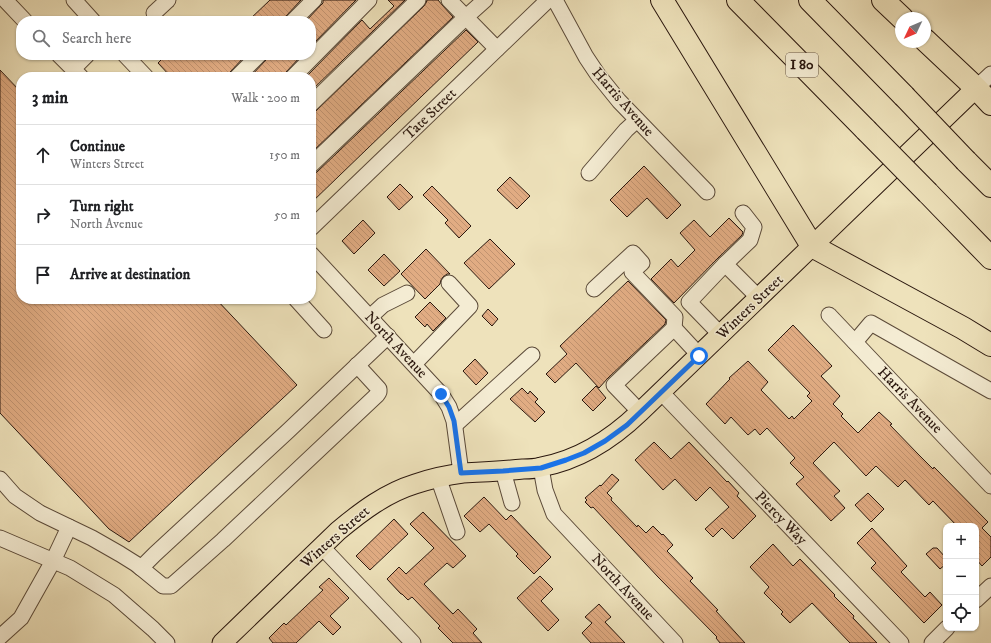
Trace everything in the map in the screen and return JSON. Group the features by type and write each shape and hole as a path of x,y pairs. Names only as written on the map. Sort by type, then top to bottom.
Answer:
{"highway":[{"path":"662,0 812,246 964,328 991,345"},
{"name":"I 80","path":"738,0 991,258"},
{"path":"810,0 991,186"},
{"path":"883,0 896,12"},
{"path":"931,44 984,81 991,104"}],"main road":[{"name":"Winters Street","path":"222,643 322,547 348,523 372,504 415,484 461,473 541,468 584,453 605,441 627,425 984,81"}],"street":[{"path":"5,0 21,16"},
{"path":"74,0 89,16"},
{"path":"154,13 168,0"},
{"path":"298,16 314,0"},
{"path":"316,53 369,0"},
{"path":"316,99 418,0"},
{"path":"449,0 497,49"},
{"path":"316,159 485,0"},
{"name":"Tate Street","path":"316,223 548,0"},
{"name":"Harris Avenue","path":"555,0 586,57 598,75 619,101 707,192"},
{"path":"64,60 76,72"},
{"path":"78,72 84,60"},
{"path":"130,60 141,72"},
{"path":"242,72 254,60"},
{"path":"297,72 309,60"},
{"path":"589,173 626,130 637,120"},
{"path":"721,335 689,302 750,240 754,227 743,213"},
{"path":"594,289 633,253 642,263 632,272 675,317 674,328 614,385 640,412"},
{"name":"North Avenue","path":"316,259 441,394 449,407 455,425 461,473"},
{"path":"725,264 759,298"},
{"path":"414,364 470,306 449,283"},
{"path":"370,317 383,305 407,293"},
{"path":"301,304 324,330"},
{"name":"Harris Avenue","path":"829,315 991,486"},
{"path":"855,342 871,323 991,391"},
{"path":"674,328 699,356"},
{"path":"141,568 388,336"},
{"path":"455,425 532,355"},
{"path":"0,480 15,496 40,513 92,538 120,554 136,564 163,586 171,586 223,540 378,395 379,389 357,365"},
{"name":"Piercy Way","path":"661,392 901,643"},
{"name":"North Avenue","path":"541,468 545,490 554,514 675,643"},
{"path":"503,471 512,503"},
{"path":"438,478 457,532"},
{"path":"0,637 21,618 53,561 69,527"},
{"path":"0,538 70,568 114,596 154,629 167,643"},
{"path":"322,547 413,643"},
{"path":"979,597 991,586"},
{"path":"932,643 944,631"}],"building":[{"path":"270,0 301,0 286,16 253,16"},
{"path":"323,0 356,0 316,41 316,16 311,16 323,3"},
{"path":"388,0 405,0 316,86 316,72 311,72 362,20 370,29 394,6"},
{"path":"427,0 438,0 453,17 316,148 316,111 426,3"},
{"path":"466,30 478,42 316,198 317,172"},
{"path":"161,60 241,60 230,72 166,72 158,63"},
{"path":"266,60 297,60 286,72 255,72"},
{"path":"0,70 16,87 16,304 221,304 297,385 129,542 109,529 0,413"},
{"path":"644,166 681,205 667,219 647,198 627,217 610,200"},
{"path":"510,177 530,196 517,209 497,190"},
{"path":"400,184 413,197 399,210 387,197"},
{"path":"432,186 471,226 459,238 445,223 448,220 423,195"},
{"path":"729,218 743,232 742,235 674,303 651,279 671,259 678,267 695,250 680,233 694,220 710,237"},
{"path":"363,220 375,233 354,254 342,241"},
{"path":"490,239 515,264 489,289 464,263"},
{"path":"426,249 450,274 443,277 440,284 425,299 401,274"},
{"path":"384,254 400,271 384,286 368,270"},
{"path":"628,281 666,320 665,324 599,388 576,363 555,383 546,374 567,354 560,346"},
{"path":"430,302 446,318 433,331 427,324 425,327 415,317"},
{"path":"488,309 498,319 492,326 482,316"},
{"path":"793,325 832,366 821,376 840,396 833,404 843,414 841,416 858,433 879,412 892,424 890,425 918,454 933,469 934,467 988,522 982,528 991,537 991,557 982,566 979,562 979,523 954,523 933,501 929,505 905,480 898,487 876,466 866,476 834,442 813,463 840,491 834,496 845,508 831,521 796,484 804,477 790,463 795,458 767,428 760,435 755,429 748,435 731,417 725,424 706,404 730,379 729,378 748,361 768,382 761,390 789,419 792,416 794,419 812,401 807,396 810,393 768,350"},
{"path":"475,359 488,373 476,385 463,371"},
{"path":"596,386 606,398 593,411 582,400"},
{"path":"522,388 528,394 530,391 538,399 535,402 545,412 535,422 510,399"},
{"path":"654,442 671,459 689,442 739,493 737,496 756,516 733,539 722,528 713,537 705,529 729,507 710,487 696,501 675,479 663,490 635,460"},
{"path":"612,474 619,480 607,493 612,498 611,500 637,527 638,525 646,533 653,526 662,535 663,534 673,545 667,551 693,578 690,581 718,610 716,611 745,643 720,643 716,638 717,637 658,577 593,507 591,508 585,502 587,500 585,498 600,485 601,486"},
{"path":"868,493 884,509 871,522 855,505"},
{"path":"484,497 506,520 511,515 551,557 534,574 516,556 518,554 489,524 480,532 464,516"},
{"path":"423,512 466,556 453,568 447,563 424,584 453,614 458,609 477,629 473,633 482,643 453,643 438,628 440,626 412,597 408,600 387,579 399,567 406,574 434,548 410,524"},
{"path":"394,519 408,534 370,570 356,556"},
{"path":"872,528 907,566 901,572 925,597 930,592 942,605 924,623 871,568 876,563 857,543"},
{"path":"773,544 793,566 800,559 835,595 834,596 854,616 853,618 877,643 850,643 812,603 790,623 781,614 783,612 764,593 769,587 750,567"},
{"path":"933,548 937,548 943,555 943,566 940,569 926,554"},
{"path":"540,576 553,589 541,601 559,620 548,631 517,598"},
{"path":"329,578 349,598 330,616 341,627 333,635 319,621 296,643 273,643 269,638 284,623 286,625 323,590 319,587"},
{"path":"599,604 611,617 605,622 625,643 591,643 582,633 592,623 585,617"}],"route":[{"path":"441,394 449,407 454,421 461,473 541,468 584,453 605,441 627,425 699,356"}]}
